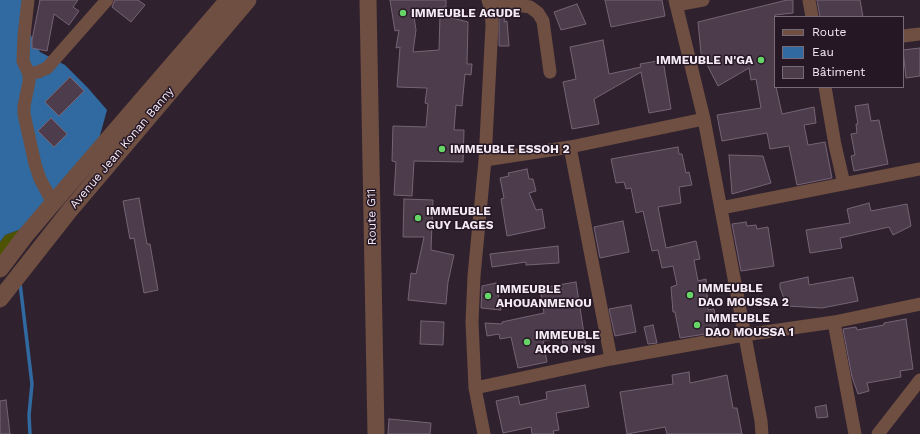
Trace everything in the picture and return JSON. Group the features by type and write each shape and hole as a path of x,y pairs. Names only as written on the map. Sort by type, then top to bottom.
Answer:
{"street":[{"path":"28,0 23,61 29,74 29,82 24,106 24,114 35,164 40,179 53,203"},
{"path":"29,74 47,68 108,0"},
{"name":"Avenue Jean Konan Banny","path":"0,269 25,236 228,0"},
{"name":"Avenue Jean Konan Banny","path":"0,299 88,187 248,0"},
{"name":"Route G11","path":"368,0 376,434"},
{"path":"484,434 475,388 472,322 474,276 486,160 492,25 491,10 488,0 530,7 538,13 543,22 550,72"},
{"path":"703,0 675,3 704,119 762,434"},
{"path":"809,0 812,16"},
{"path":"904,36 920,34"},
{"path":"825,88 835,145 844,184"},
{"path":"486,160 570,147 704,119"},
{"path":"570,147 611,359"},
{"path":"721,208 920,169"},
{"path":"475,388 611,359 744,334 834,322 920,304"},
{"path":"834,322 855,434"},
{"path":"878,434 920,380"}],"shaded area":[{"path":"32,225 0,258 0,242 5,235"}],"water":[{"path":"0,0 25,0 28,30 40,52 65,65 107,110 99,139 32,225 5,235 0,242"}],"building":[{"path":"40,0 78,0 73,7 79,11 69,25 54,14 47,51 32,48 32,40"},
{"path":"115,0 138,0 145,5 131,22 112,7"},
{"path":"390,0 446,0 446,7 413,10 416,30 413,52 439,50 440,15 468,22 467,64 472,64 471,75 465,74 462,106 456,105 454,130 464,130 463,162 414,161 412,196 394,195 396,162 392,161 393,126 426,127 428,104 425,103 427,88 397,87 400,47 396,48 399,30 395,31"},
{"path":"605,0 662,0 665,16 611,27"},
{"path":"787,0 793,0 793,13 774,16 774,88 776,88 782,114 814,107 816,123 804,125 808,145 825,142 832,178 797,185 789,146 770,149 767,133 722,141 717,115 761,108 756,79 751,80 749,68 718,86 701,53 698,22"},
{"path":"817,0 860,0 863,16 820,16"},
{"path":"577,4 586,24 561,30 554,12"},
{"path":"499,12 506,12 504,22 507,21 509,46 499,46"},
{"path":"603,40 609,74 641,67 640,64 663,60 671,109 649,113 641,72 594,99 599,124 572,129 563,82 576,79 570,47"},
{"path":"920,48 920,76 906,78 904,50"},
{"path":"70,77 84,91 59,116 45,102"},
{"path":"868,104 871,121 879,120 888,164 854,171 851,156 855,155 851,134 857,133 856,124 858,124 855,106"},
{"path":"51,118 67,134 54,147 38,131"},
{"path":"678,147 679,154 682,154 686,173 689,172 692,185 679,187 681,203 658,207 666,248 696,241 700,259 694,260 698,281 706,279 708,310 714,309 718,332 680,338 675,312 673,312 671,287 677,285 673,266 662,268 658,250 652,251 643,211 636,213 631,188 626,189 624,182 616,183 611,159"},
{"path":"729,155 763,156 771,183 732,194"},
{"path":"527,169 529,179 533,179 536,191 529,193 536,210 542,209 545,228 507,236 501,199 504,198 500,178 509,176 508,173"},
{"path":"139,198 147,244 150,244 158,290 144,293 134,238 130,239 123,201"},
{"path":"404,199 433,200 431,250 454,255 448,282 446,304 408,300 411,273 416,274 424,237 403,237"},
{"path":"869,203 871,211 907,204 911,226 893,235 889,227 840,238 842,248 810,253 806,230 850,223 847,209"},
{"path":"623,221 629,252 600,258 594,227"},
{"path":"746,222 747,226 756,225 757,229 768,227 774,266 741,271 732,224"},
{"path":"558,246 559,263 526,265 526,262 492,267 490,254"},
{"path":"808,277 809,285 853,277 858,301 822,308 787,306 780,288 780,283"},
{"path":"576,282 586,347 564,350 562,338 543,341 547,362 518,368 511,337 500,339 499,334 487,336 485,323 502,324 502,322 544,313 540,288"},
{"name":"IMMEUBLE AHOUANMENOU","path":"496,283 501,310 481,308 482,286"},
{"path":"631,305 636,332 615,336 609,309"},
{"path":"906,319 913,369 900,371 901,377 867,383 869,391 858,394 852,377 843,329 856,327 857,330"},
{"path":"421,321 444,322 443,345 420,344"},
{"path":"653,325 657,343 648,344 644,327"},
{"path":"689,372 690,383 727,375 733,408 737,408 742,434 667,434 665,427 627,434 620,392 673,384 672,375"},
{"path":"585,385 589,407 556,413 559,430 553,431 554,434 532,434 531,427 503,433 496,401 518,396 520,405 547,399 546,392"},
{"path":"6,400 10,434 0,434 0,401"},
{"path":"826,405 828,417 817,418 815,407"},
{"path":"389,419 431,423 430,434 388,434"}],"waterway":[{"path":"20,283 32,384 29,415 30,434"}],"place":[{"name":"IMMEUBLE AGUDE","path":"403,13"},
{"name":"IMMEUBLE N'GA","path":"761,60"},
{"name":"IMMEUBLE ESSOH 2","path":"442,149"},
{"name":"IMMEUBLE GUY LAGES","path":"418,218"},
{"name":"IMMEUBLE DAO MOUSSA 2","path":"690,295"},
{"name":"IMMEUBLE AHOUANMENOU","path":"488,296"},
{"name":"IMMEUBLE DAO MOUSSA 1","path":"697,325"},
{"name":"IMMEUBLE AKRO N'SI","path":"527,342"}]}
